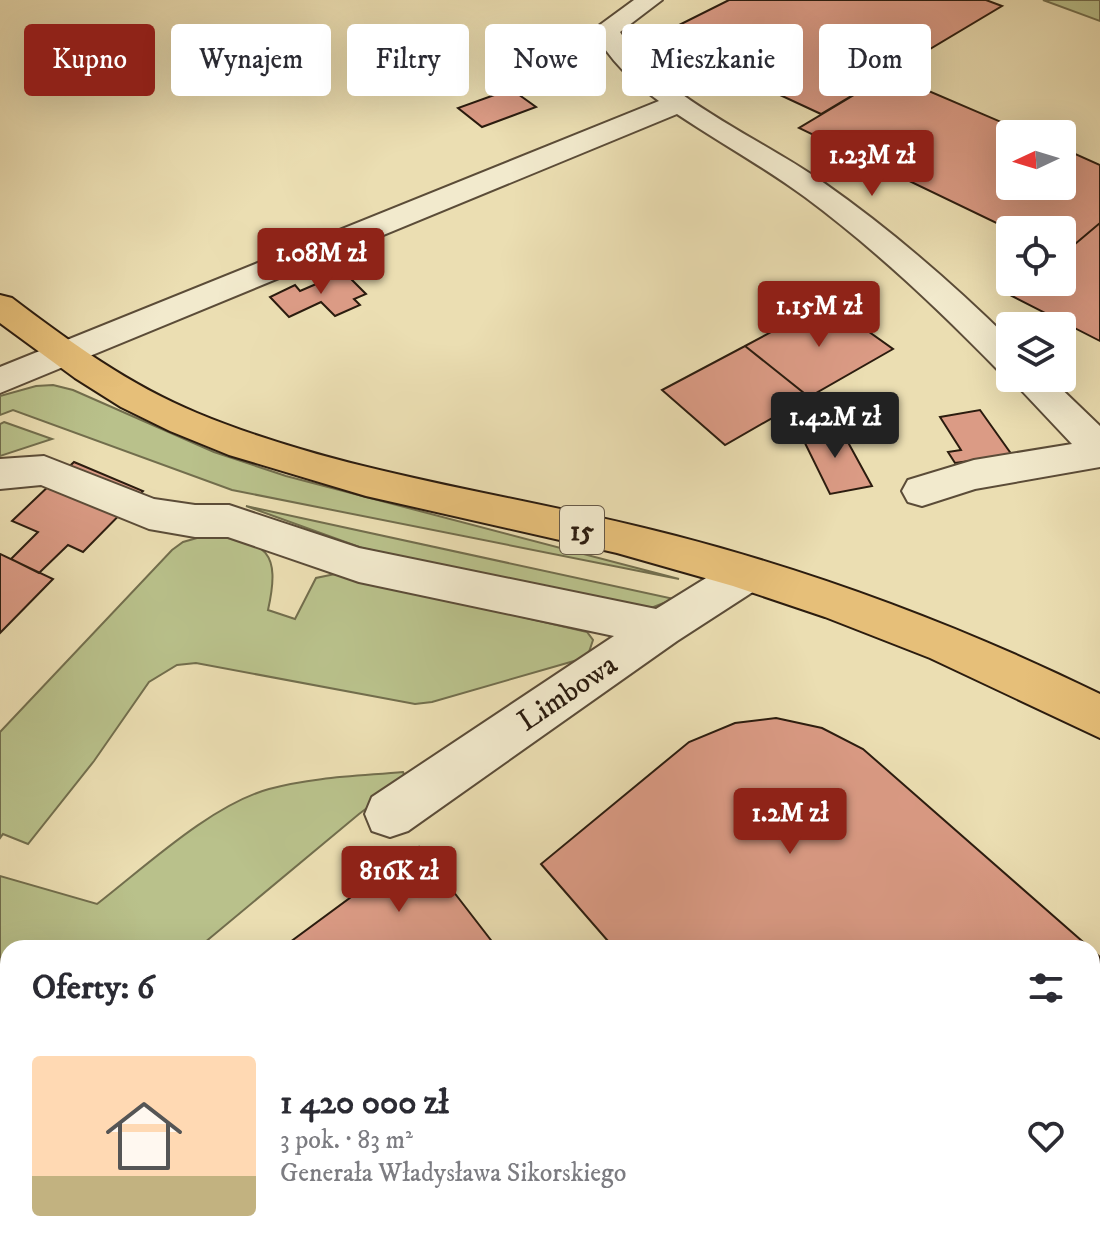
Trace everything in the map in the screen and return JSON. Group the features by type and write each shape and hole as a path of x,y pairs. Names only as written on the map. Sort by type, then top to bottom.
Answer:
{"main road":[{"name":"15","path":"0,306 62,354 117,388 182,421 267,453 379,484 677,553 747,574 898,625 1027,679 1100,717"}],"street":[{"path":"650,0 606,30 612,46 680,103 771,160 861,224 949,300 996,347"},
{"path":"0,381 609,129 680,103"},
{"path":"1042,392 1100,451"},
{"path":"922,491 974,475 1100,451"},
{"path":"0,474 44,470 149,514 195,521 229,521 359,565 661,628"},
{"name":"Limbowa","path":"390,814 661,628 747,574"}],"green space":[{"path":"1043,0 1100,0 1100,21"},
{"path":"53,385 73,390 214,452 286,476 679,579 232,490 13,410 0,415 0,396 36,386"},
{"path":"4,422 52,439 0,456 0,424"},
{"path":"246,506 674,599 651,608 617,605 362,548"},
{"path":"211,534 245,541 265,553 272,574 268,610 295,619 316,578 335,574 587,632 593,640 589,652 581,659 432,702 415,704 196,663 177,665 149,682 94,761 28,844 3,834 0,838 0,732 172,550 183,542"},
{"path":"403,772 406,779 359,814 208,940 0,940 0,876 97,904 180,838 225,808 269,789 336,778"}],"building":[{"path":"729,0 986,0 1002,6 931,48 931,24 819,24 819,96 851,96 821,114 782,96 803,96 803,24 681,24"},
{"path":"931,92 996,120 996,200 1076,200 1076,154 1100,165 1100,223 1076,243 1076,216 996,216 996,223 799,128 852,96 931,96"},
{"path":"491,96 521,96 536,107 482,127 458,108"},
{"path":"1100,223 1100,341 1076,329 1076,312 1043,312 1012,296 1076,296 1076,243"},
{"path":"344,272 366,294 354,299 360,305 335,316 321,302 289,317 270,297 295,285 300,291"},
{"path":"827,302 893,349 809,397 745,346"},
{"path":"745,346 809,397 725,445 662,390"},
{"path":"980,410 1012,455 955,463 948,452 961,450 940,417"},
{"path":"839,426 872,486 830,494 800,433"},
{"path":"74,462 143,491 83,552 68,545 39,573 11,559 38,532 12,521"},
{"path":"0,554 53,579 0,633"},
{"path":"776,718 822,728 863,749 1081,940 607,940 541,864 689,742 735,723"},
{"path":"419,847 491,940 293,940"}]}
